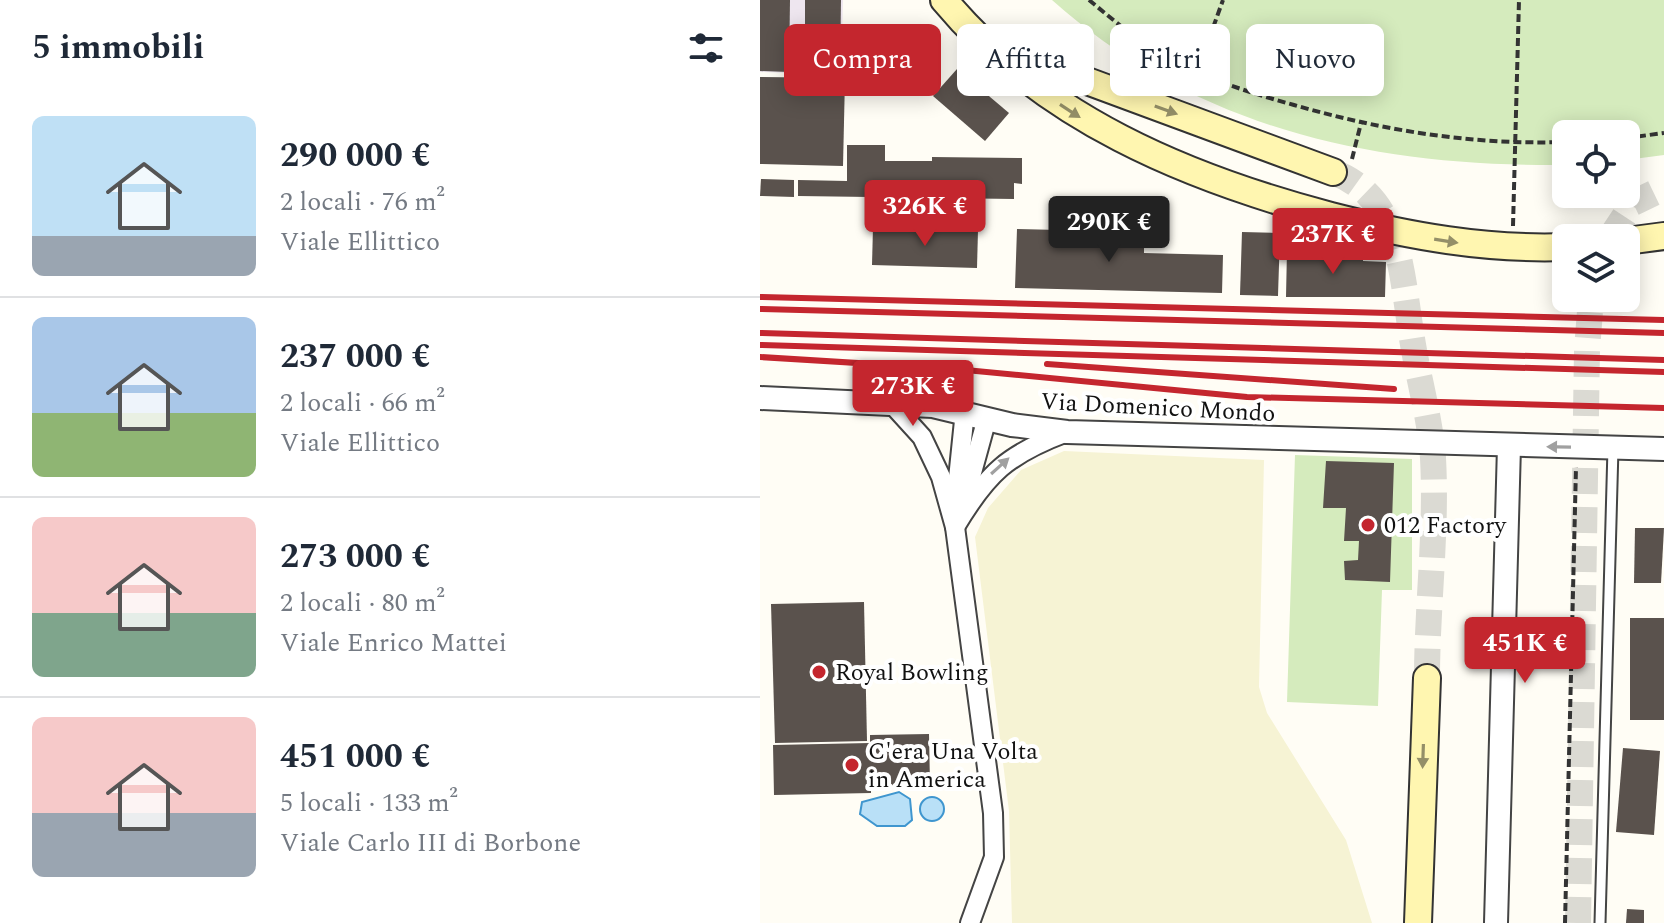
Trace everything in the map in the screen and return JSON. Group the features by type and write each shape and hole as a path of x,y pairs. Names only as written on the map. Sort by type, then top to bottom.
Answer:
{"main road":[{"path":"944,0 968,24"},
{"path":"1094,83 1333,172"},
{"path":"1050,96 1096,126 1217,181 1386,229 1458,242 1552,247"},
{"path":"1640,239 1664,236"},
{"path":"1418,923 1427,678"}],"street":[{"name":"Via Domenico Mondo","path":"760,398 965,411 987,418 1067,432 1664,449"},
{"path":"892,404 922,437 941,477 955,527 993,813 994,857 970,923"},
{"path":"955,527 965,411"},
{"path":"955,527 971,483 987,418"},
{"path":"955,527 978,488 1001,464 1023,448 1067,432"},
{"path":"1496,923 1509,446"}],"lane":[{"path":"1600,923 1613,448"}],"path":[{"path":"1089,0 1121,24"},
{"path":"1214,24 1223,0"},
{"path":"1513,247 1519,0"},
{"path":"1230,86 1377,127 1429,137 1552,142"},
{"path":"1640,136 1664,133"},
{"path":"1565,923 1576,447"}],"shaded area":[{"path":"760,0 843,0 842,24 784,24 784,73 760,72"},
{"path":"1064,451 1264,460 1259,687 1267,713 1346,840 1372,923 1012,923 1009,811 975,537 988,508 1021,470"}],"green space":[{"path":"1052,0 1664,0 1664,155 1640,158 1640,120 1552,120 1552,165 1495,164 1358,148 1292,132 1199,96 1230,96 1230,24 1110,24 1110,45 1094,33 1094,24 1083,24"},
{"path":"1295,455 1412,459 1412,590 1382,590 1378,706 1287,702"}],"water":[{"path":"899,792 910,799 912,820 905,826 877,826 860,814 862,802"},
{"path":"932,797 941,800 944,809 941,818 932,821 923,818 920,809 923,800"}],"building":[{"path":"760,0 790,0 790,24 784,24 784,72 760,71"},
{"path":"805,0 841,0 841,24 805,24"},
{"path":"957,69 957,96 989,96 1009,113 985,141 933,96 941,96 941,87"},
{"path":"760,77 784,77 784,96 845,96 843,166 760,164"},
{"path":"847,145 885,145 885,161 932,161 932,157 1022,158 1022,184 1014,183 1014,199 798,196 798,180 847,181"},
{"path":"761,179 794,180 794,197 760,196"},
{"path":"873,227 978,230 977,268 872,265"},
{"path":"1017,229 1144,232 1144,253 1223,255 1222,293 1015,288"},
{"path":"1242,232 1280,233 1278,296 1240,295"},
{"path":"1287,250 1340,252 1340,255 1363,256 1363,261 1386,262 1385,297 1286,297"},
{"name":"012 Factory","path":"1326,461 1394,463 1390,582 1345,580 1344,561 1358,560 1359,541 1344,541 1346,508 1323,508"},
{"path":"1635,528 1664,528 1661,583 1634,583"},
{"name":"Royal Bowling","path":"864,602 867,741 775,743 771,604"},
{"path":"1630,618 1664,618 1664,720 1630,720"},
{"name":"C'era Una Volta in America","path":"929,734 930,784 871,786 871,793 774,795 773,745 870,743 870,735"},
{"path":"1623,748 1660,751 1654,835 1616,832"},
{"path":"1627,909 1644,910 1644,923 1626,923"}],"tunnel":[{"path":"1333,172 1355,184 1372,199 1384,218 1400,261 1433,458 1434,513 1427,678"},
{"path":"1619,224 1633,203 1664,188"},
{"path":"1578,923 1590,312"}],"railway":[{"path":"760,297 1664,320"},
{"path":"760,309 1664,333"},
{"path":"760,333 1664,360"},
{"path":"760,345 1664,372"},
{"path":"760,357 955,369 1247,397 1664,408"},
{"path":"1047,364 1394,389"}],"place":[{"name":"012 Factory","path":"1368,525"},
{"name":"Royal Bowling","path":"819,672"},
{"name":"C'era Una Volta in America","path":"852,765"}]}
